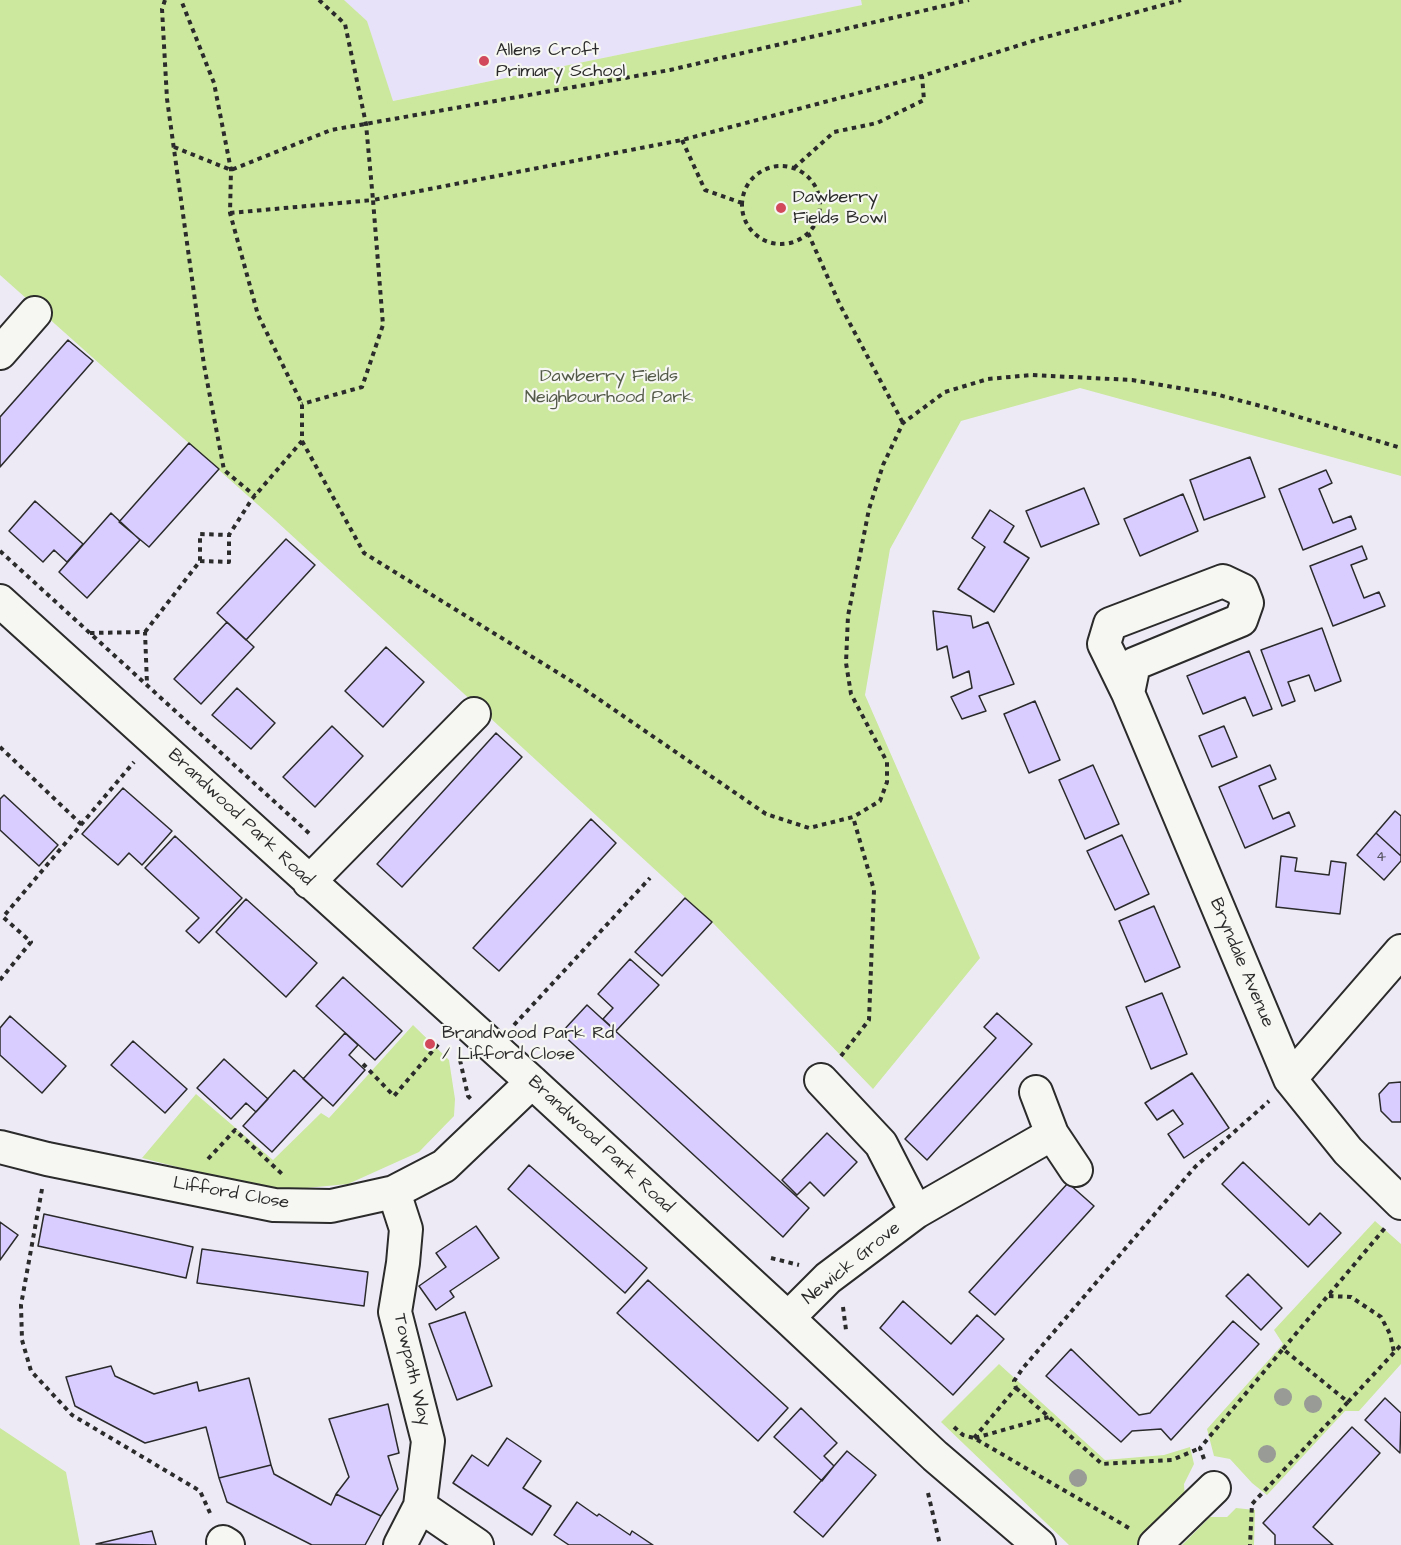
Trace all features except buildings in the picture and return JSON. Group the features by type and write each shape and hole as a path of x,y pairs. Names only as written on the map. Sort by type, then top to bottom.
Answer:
{"street":[{"path":"0,353 35,313"},
{"name":"Brandwood Park Road","path":"0,601 532,1082 948,1468 1039,1545"},
{"name":"Bryndale Avenue","path":"1128,693 1290,1079 1348,1151 1394,1215"},
{"path":"309,882 474,714"},
{"path":"1290,1079 1401,951"},
{"name":"Newick Grove","path":"821,1080 881,1144 916,1212"},
{"name":"Lifford Close","path":"0,1147 47,1159 274,1205 331,1206 394,1191 444,1166 532,1082"},
{"path":"1036,1092 1052,1134 1076,1170"},
{"name":"Newick Grove","path":"788,1318 828,1278 916,1212 1052,1134"},
{"name":"Towpath Way","path":"394,1191 406,1229 403,1263 394,1312 428,1442 420,1506 400,1545"},
{"path":"1156,1545 1214,1488"},
{"path":"420,1506 477,1545"}],"path":[{"path":"165,0 162,9 167,99 204,365 224,470 255,496"},
{"path":"181,0 214,83 231,170 230,213 258,315 302,404 302,441 364,554 581,687 766,814 809,828 853,817 880,801 887,782 887,762 851,694 846,663 848,616 869,509 883,465 903,423 945,392 988,379 1031,375 1132,380 1215,394 1401,448"},
{"path":"302,404 362,387 383,325 366,124 345,24 319,0"},
{"path":"174,147 231,170 331,130 670,70 969,0"},
{"path":"230,213 372,200 682,140 922,76 1039,39 1181,0"},
{"path":"794,168 834,132 877,123 924,100 922,76"},
{"path":"682,140 705,190 742,202"},
{"path":"782,166 794,168 812,181 818,191 819,213 808,233 797,240 784,244 771,242 759,237 750,228 744,215 742,202 745,191 751,180 760,173 782,166"},
{"path":"808,233 840,305 903,423"},
{"path":"200,561 229,562 228,535 255,496 302,441"},
{"path":"147,685 145,632 200,561 200,534 228,535"},
{"path":"0,551 336,857"},
{"path":"90,633 145,632"},
{"path":"0,980 31,942 3,917 153,738"},
{"path":"0,747 82,825"},
{"path":"821,1080 869,1020 874,890 853,817"},
{"path":"512,1027 650,878"},
{"path":"363,1064 394,1096 441,1041"},
{"path":"1290,1079 1195,1167 1023,1368 1014,1381 1016,1388 1102,1464 1172,1460 1200,1448 1394,1215"},
{"path":"183,1186 236,1130 316,1206"},
{"path":"47,1159 21,1305 22,1340 31,1371 72,1415 200,1491 226,1544"},
{"path":"766,1256 807,1267 828,1278 841,1290 846,1330 854,1337"},
{"path":"1328,1296 1351,1297 1381,1317 1390,1334 1394,1352"},
{"path":"1250,1545 1252,1504 1401,1345"},
{"path":"1283,1349 1348,1402"},
{"path":"948,1468 1016,1388"},
{"path":"974,1438 1049,1417"},
{"path":"946,1420 963,1435 974,1438 1156,1545"},
{"path":"1200,1448 1214,1488"}],"shaded area":[{"name":"Allens Croft Primary School","path":"344,0 861,0 862,5 392,101 367,21"}],"green space":[{"name":"Dawberry Fields Neighbourhood Park","path":"0,0 344,0 367,21 393,101 862,5 861,0 1401,0 1401,476 1080,388 961,421 890,549 865,695 980,958 873,1089 712,922 275,520 0,275"},
{"path":"413,1025 449,1060 455,1099 454,1116 419,1152 348,1184 285,1190 232,1181 142,1158 196,1094 273,1160 321,1113 329,1118"},
{"path":"1375,1221 1401,1244 1401,1364 1359,1411 1345,1411 1267,1495 1252,1483 1230,1459 1214,1456 1207,1429 1283,1344 1274,1330"},
{"path":"999,1364 1105,1460 1164,1455 1190,1447 1194,1464 1184,1484 1185,1500 1149,1545 1069,1545 941,1422"},
{"path":"0,1428 66,1472 80,1545 0,1545"},
{"path":"1236,1508 1255,1510 1254,1545 1182,1545 1210,1517 1227,1517"}],"place":[{"name":"Allens Croft Primary School","path":"484,61"},
{"name":"Dawberry Fields Bowl","path":"781,208"},
{"name":"Brandwood Park Rd / Lifford Close","path":"430,1044"}]}
